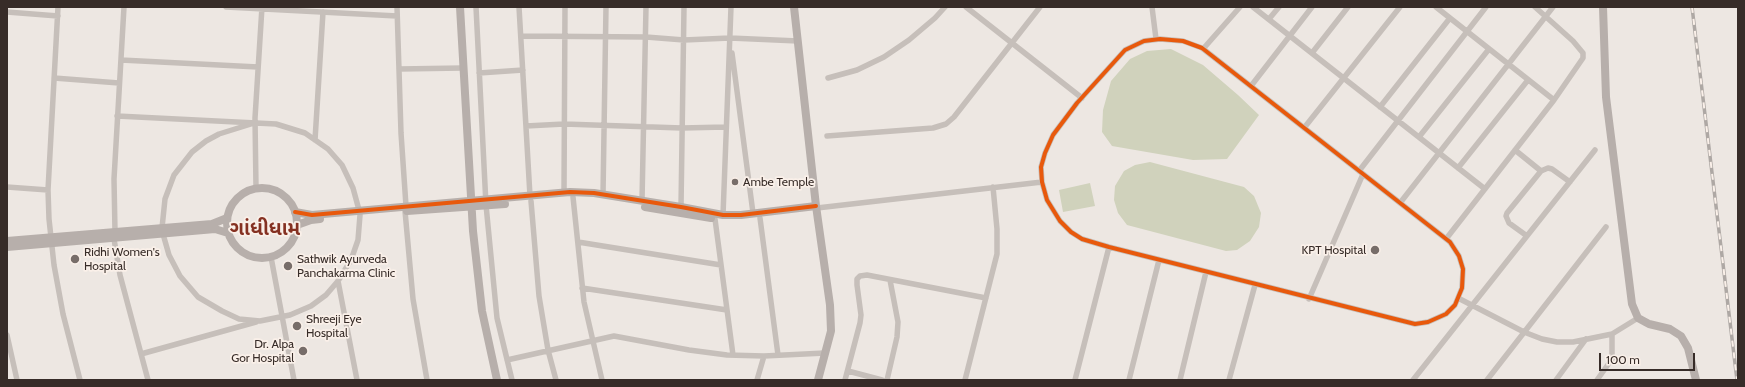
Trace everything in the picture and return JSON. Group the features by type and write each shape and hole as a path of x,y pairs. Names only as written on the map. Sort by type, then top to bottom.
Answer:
{"street":[{"path":"58,7 48,190 51,241 63,314 80,380"},
{"path":"124,7 114,179 114,235 120,275 148,380"},
{"path":"226,7 397,16"},
{"path":"397,7 406,209 413,299 428,380"},
{"path":"460,7 471,202 482,311 497,380"},
{"path":"476,7 486,202 497,318 512,380"},
{"path":"519,7 530,198 539,296 548,350 556,380"},
{"path":"564,192 564,36 566,7"},
{"path":"604,195 606,7"},
{"path":"642,201 646,7"},
{"path":"681,207 684,7"},
{"path":"723,215 730,7"},
{"path":"794,7 817,208 830,305 831,331 818,380"},
{"path":"828,78 857,70 884,56 909,40 935,18 945,7"},
{"path":"966,7 1082,98"},
{"path":"827,136 933,128 946,124 954,117 1040,7"},
{"path":"1152,7 1156,39"},
{"path":"1203,49 1240,7"},
{"path":"1254,7 1485,189"},
{"path":"1269,19 1279,7"},
{"path":"1251,86 1312,7"},
{"path":"1304,128 1400,7"},
{"path":"1436,7 1554,100"},
{"path":"1309,299 1361,172 1398,121 1486,7"},
{"path":"1446,239 1554,100 1583,58 1579,47 1535,7"},
{"path":"1400,203 1554,7"},
{"path":"1603,7 1606,97 1632,304 1638,318 1649,324 1670,329 1680,336 1688,348 1696,380"},
{"path":"256,188 255,122 262,8"},
{"path":"1312,53 1344,8"},
{"path":"7,12 58,16"},
{"path":"314,140 323,12"},
{"path":"1380,107 1450,18"},
{"path":"520,36 646,37 684,40 730,38 798,42"},
{"path":"730,38 778,355"},
{"path":"1156,39 1182,41 1203,49 1450,242 1459,256 1463,269 1462,288 1455,305 1446,314 1428,322 1414,324 1309,299 1082,239 1060,222 1047,200 1042,182 1042,168 1045,153 1053,135 1082,98 1124,50 1144,41 1156,39"},
{"path":"1419,137 1489,49"},
{"path":"120,60 258,67"},
{"path":"399,70 463,68"},
{"path":"479,73 523,70"},
{"path":"54,78 119,83"},
{"path":"1458,168 1528,80"},
{"path":"117,116 255,122 276,124 305,133 328,149 342,165 353,188 360,213 358,240 351,260 338,281 326,295 311,306 282,317 260,321 141,354"},
{"path":"255,122 219,134 206,141 192,152 174,175 165,199 163,231 169,256 180,276 198,297 222,312 239,319 260,321"},
{"path":"526,126 564,124 682,128 726,127"},
{"path":"1515,150 1541,171"},
{"path":"1413,380 1596,150"},
{"path":"1527,236 1509,223 1506,216 1507,213 1541,171 1548,168 1552,169 1570,182"},
{"path":"295,212 312,215 360,213 471,202 573,197 592,198 715,219 741,220 757,216 817,208 1042,182"},
{"path":"7,187 48,190"},
{"path":"965,380 997,254 997,229 993,187"},
{"path":"256,188 269,189 282,195 292,206 295,212 296,225 290,244 280,253 271,257 253,257 241,251 231,241 228,234 227,218 234,202 242,194 256,188"},
{"path":"530,198 564,192 604,195 723,215 757,216"},
{"path":"573,197 584,302 602,380"},
{"path":"296,225 311,220 360,213"},
{"path":"7,247 51,241 163,231 212,224 227,218"},
{"path":"715,219 733,355"},
{"path":"1487,380 1606,227"},
{"path":"163,231 215,230 228,234"},
{"path":"7,241 51,241"},
{"path":"578,242 721,265"},
{"path":"1075,380 1109,247"},
{"path":"271,257 294,380"},
{"path":"1130,380 1159,260"},
{"path":"1180,380 1206,272"},
{"path":"846,380 861,315 857,279 863,274 986,298"},
{"path":"887,380 897,337 898,322 890,280"},
{"path":"338,281 357,380"},
{"path":"1229,380 1255,285"},
{"path":"582,288 727,310"},
{"path":"1458,298 1524,332 1542,339 1557,342 1586,339 1612,334 1638,318"},
{"path":"1597,380 1612,359 1612,334"},
{"path":"7,335 17,379 9,380"},
{"path":"507,360 614,336 689,350 733,355 764,356 825,353"},
{"path":"1556,380 1586,339"},
{"path":"757,380 764,356"},
{"path":"848,371 882,380"}],"green space":[{"path":"1171,49 1203,65 1259,115 1227,159 1193,160 1112,146 1102,132 1103,110 1111,81 1130,59 1147,51"},
{"path":"1150,162 1244,187 1254,196 1261,213 1259,227 1250,241 1237,250 1226,251 1127,225 1118,213 1114,200 1115,186 1124,171 1135,165"},
{"path":"1090,183 1095,206 1063,212 1059,190"}],"railway":[{"path":"1692,7 1737,380"}],"cycle path":[{"path":"1160,39 1183,41 1202,48 1450,242 1459,256 1463,269 1462,288 1455,305 1446,314 1428,322 1415,324 1109,247 1082,239 1071,232 1060,221 1047,200 1042,182 1041,167 1053,135 1077,103 1125,50 1144,41 1160,39"},
{"path":"295,212 312,215 570,192 594,193 723,215 741,215 816,206"}],"place":[{"name":"Ambe Temple","path":"735,182"},
{"name":"KPT Hospital","path":"1375,250"},
{"name":"Ridhi Women's Hospital","path":"75,259"},
{"name":"Sathwik Ayurveda Panchakarma Clinic","path":"288,266"},
{"name":"Shreeji Eye Hospital","path":"297,326"},
{"name":"Dr. Alpa Gor Hospital","path":"303,351"}],"district":[{"name":"ગાંધીધામ","path":"265,229"}]}
